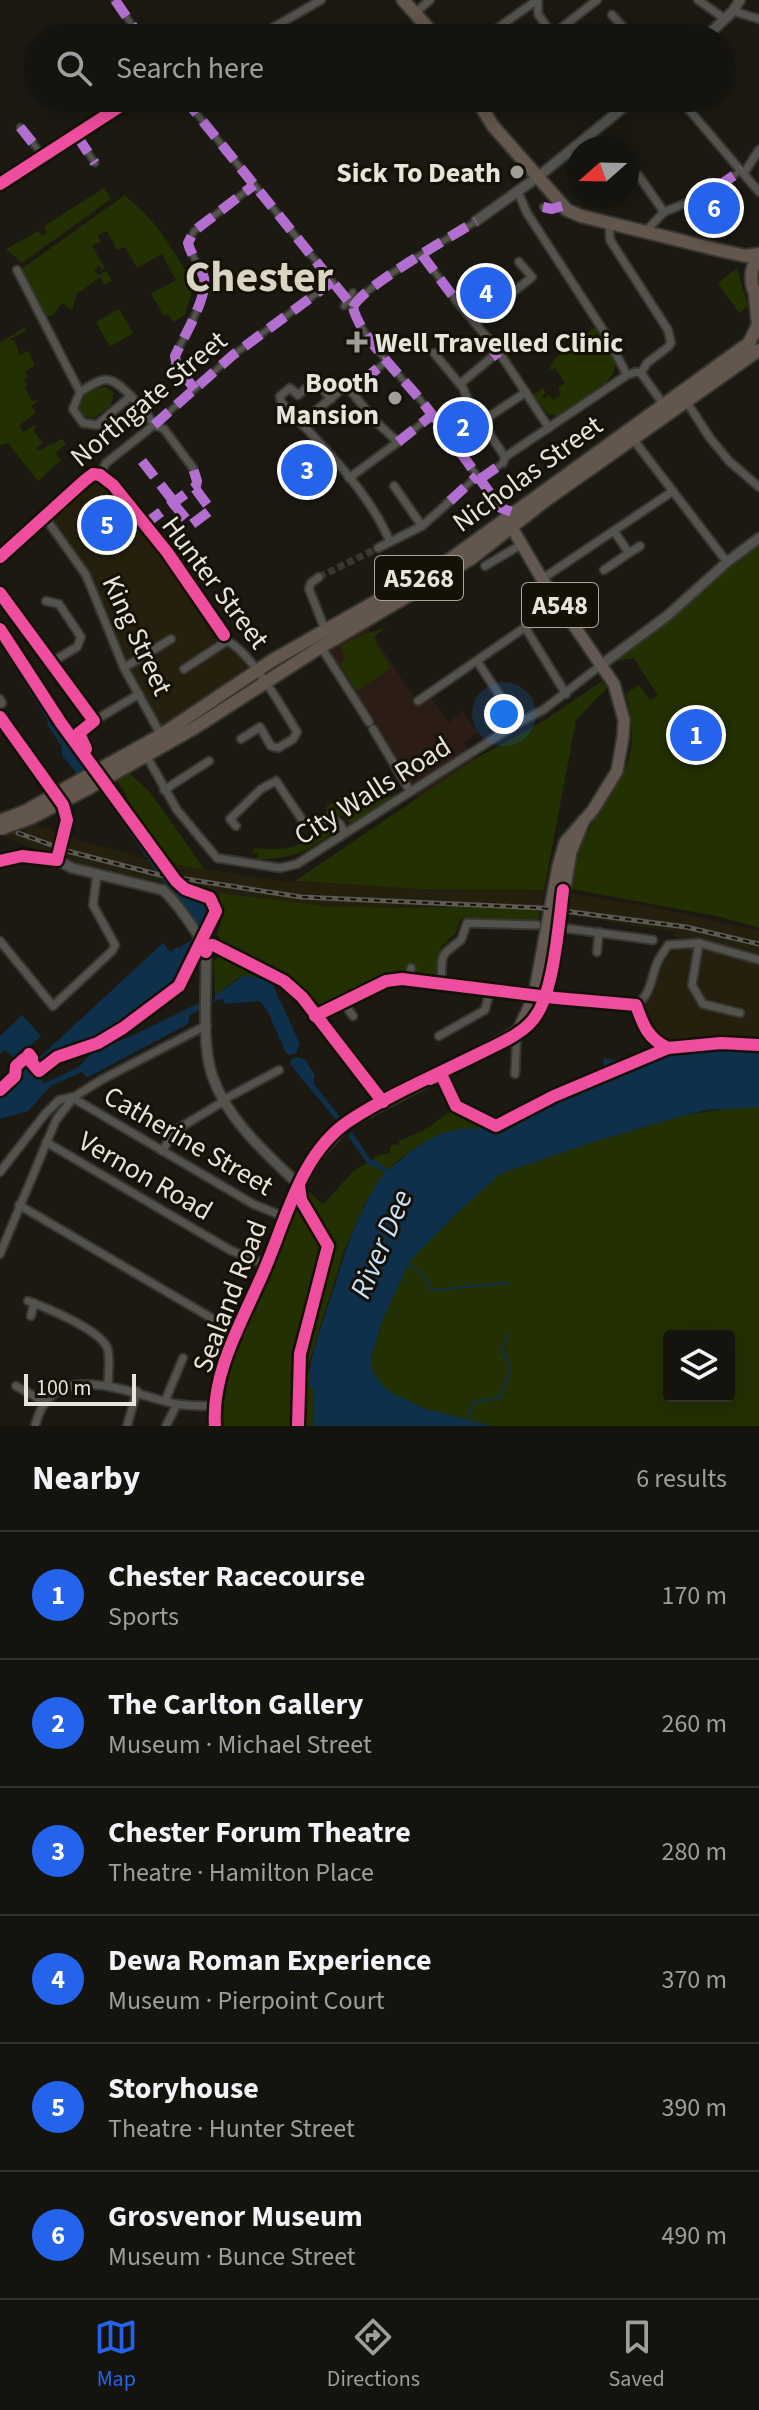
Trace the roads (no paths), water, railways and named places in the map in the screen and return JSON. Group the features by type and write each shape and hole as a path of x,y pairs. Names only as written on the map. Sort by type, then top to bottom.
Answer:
{"highway":[{"path":"403,0 425,23"},
{"path":"484,112 562,206 581,216 645,232 746,256 759,255 751,279"},
{"path":"723,251 743,266 751,279"},
{"name":"A5268","path":"751,279 757,297"},
{"name":"Nicholas Street","path":"162,741 266,681 633,439 749,343 758,325 757,297"},
{"name":"Nicholas Street","path":"162,741 255,671 326,639 426,587 500,538 510,519 667,409 686,401 759,350"},
{"name":"A5268","path":"0,829 33,817 120,764 146,755 162,741"},
{"name":"A5268","path":"0,821 26,811 162,741"}],"main road":[{"name":"A548","path":"510,519 542,579 610,678 624,720 621,755 610,783 565,842 547,926 539,996 517,1031"},
{"path":"500,538 509,537 522,544"},
{"path":"383,1102 517,1031"},
{"name":"Sealand Road","path":"215,1426 214,1406 222,1369 299,1185 316,1155 343,1126 383,1102"}],"street":[{"path":"115,0 131,24"},
{"path":"279,24 321,0"},
{"path":"415,13 430,0"},
{"path":"538,0 538,14 545,24"},
{"path":"504,24 538,0"},
{"path":"568,24 597,0"},
{"path":"698,0 729,15 759,19"},
{"path":"720,24 740,0"},
{"path":"612,15 620,24"},
{"path":"0,184 112,112"},
{"path":"196,112 345,302 353,307 387,361 510,519"},
{"path":"353,307 359,298 378,284 518,192 618,112"},
{"path":"691,112 759,192"},
{"path":"20,127 44,157"},
{"path":"77,136 95,163"},
{"path":"645,232 664,212 699,198 743,172 759,150"},
{"path":"639,176 664,212"},
{"path":"195,389 175,362 204,285 203,275 188,243 194,231 254,185"},
{"path":"518,192 527,213 585,300 627,375"},
{"path":"543,207 552,209 562,206"},
{"path":"609,223 610,240 658,311 670,337 668,347 647,363 641,373"},
{"path":"422,255 427,262"},
{"path":"475,323 532,277 519,262"},
{"path":"17,270 80,392 73,409 83,423 97,425 133,399 114,380 107,378 80,392"},
{"path":"434,271 526,392 549,428"},
{"name":"Northgate Street","path":"0,557 89,477 100,475 106,463 255,337 332,282"},
{"path":"345,302 353,292"},
{"path":"434,353 460,384 504,460"},
{"path":"460,384 495,355"},
{"path":"351,391 387,361"},
{"path":"378,548 422,526 478,477 627,375 641,373 667,409"},
{"path":"331,399 316,380 298,395 288,389 280,396 281,402 349,478 384,528 390,542"},
{"path":"301,423 342,389 351,391 398,443"},
{"path":"481,422 526,392"},
{"path":"686,401 729,461 759,487"},
{"path":"144,410 154,425 164,429 193,468"},
{"path":"349,478 432,415"},
{"path":"633,439 727,562"},
{"name":"Hunter Street","path":"100,475 113,485 167,552 225,638 266,681 297,732 293,739 278,748 271,746 260,727 241,739"},
{"path":"394,486 422,526"},
{"path":"542,579 673,491"},
{"name":"King Street","path":"44,516 86,575 124,668 162,741"},
{"path":"614,531 629,553"},
{"path":"601,665 667,616 759,538"},
{"path":"485,566 522,544"},
{"path":"604,570 640,546"},
{"path":"319,577 309,589 326,639 410,791"},
{"path":"0,593 94,721 139,694"},
{"path":"46,601 60,600 79,632 80,641 77,647 52,662"},
{"path":"418,701 559,604"},
{"path":"526,629 566,694"},
{"path":"184,669 225,638"},
{"path":"124,668 171,639"},
{"path":"477,661 518,723"},
{"name":"City Walls Road","path":"146,755 164,790 217,858 289,867 566,694 601,665"},
{"path":"0,717 63,805 67,820 58,858"},
{"path":"164,790 209,761"},
{"path":"230,819 261,789 276,781 303,821 315,822 331,817 345,833"},
{"path":"222,812 236,826"},
{"path":"0,861 22,856 58,858 72,868 163,890 203,944 212,1074 224,1100 254,1141 299,1185"},
{"path":"0,941 53,1006 115,945 93,905 97,874"},
{"path":"441,984 443,955 461,940 467,923 547,926 653,940"},
{"path":"597,952 599,932"},
{"path":"699,943 692,985 703,1004 740,1013"},
{"path":"315,1016 386,981 409,980 636,1005 650,987 658,960 668,945 699,943 759,960"},
{"path":"203,944 213,945 284,981 302,997 383,1102"},
{"path":"409,980 411,968"},
{"path":"439,1036 485,1010 490,990"},
{"path":"344,1003 353,1016"},
{"path":"0,1254 56,1120 74,1098 101,1080 207,1025"},
{"path":"515,1074 517,1031"},
{"path":"162,1151 176,1130 279,1070"},
{"path":"0,1172 59,1100 74,1098"},
{"name":"Catherine Street","path":"74,1098 254,1205 285,1217"},
{"name":"Vernon Road","path":"46,1142 230,1250 266,1265"},
{"path":"19,1205 237,1333"},
{"path":"31,1316 31,1302 98,1337 112,1348 108,1386"},
{"path":"165,1401 181,1362 169,1361"},
{"path":"16,1386 45,1402"},
{"path":"35,1426 45,1402 62,1389 72,1386 108,1386 137,1391 177,1404 214,1406"},
{"path":"127,1426 137,1391"},
{"path":"166,1426 177,1404"}],"water":[{"path":"0,629 105,789 176,884 207,898 214,911 178,985 100,1038 52,1057 35,1073 41,1073 42,1082 45,1083 79,1067 93,1051 134,1035 203,1001 203,1008 190,1015 188,1024 90,1076 86,1077 82,1072 51,1086 28,1111 0,1119 0,1093 25,1070 6,1050 0,1054 0,1036 22,1015 41,1036 19,1055 29,1067 163,943 170,952 179,948 194,938 195,927 99,789 77,774 62,755 62,747 48,721 0,644"},
{"path":"245,975 271,981 300,1044 296,1053 286,1053 267,1010 259,1001 225,1004 223,998 214,1002 215,995"},
{"name":"River Dee","path":"706,1047 759,1050 759,1107 707,1110 685,1115 500,1174 410,1261 382,1321 371,1358 371,1369 383,1386 395,1395 426,1409 492,1426 314,1426 313,1390 309,1387 315,1345 352,1235 366,1202 385,1172 368,1164 348,1136 352,1132 371,1160 388,1170 422,1144 440,1135 461,1129 511,1126 529,1114 605,1078 603,1058 630,1067 661,1054"},
{"path":"297,1057 306,1060 315,1076 313,1083 341,1118 337,1121 290,1064"}],"waterway":[{"path":"408,1265 424,1276 432,1290 509,1283"},
{"path":"468,1419 474,1402 500,1397 511,1369 501,1352 508,1334"}],"tunnel":[{"path":"427,262 434,271"},
{"path":"319,577 378,548"}],"railway":[{"path":"18,833 57,847"},
{"path":"67,851 160,875 301,897 541,908 686,927 759,944"}],"place":[{"name":"Sick To Death","path":"517,172"},
{"name":"Grosvenor Museum","path":"714,208"},
{"name":"Dewa Roman Experience","path":"486,293"},
{"name":"Well Travelled Clinic","path":"357,342"},
{"name":"Booth Mansion","path":"395,398"},
{"name":"The Carlton Gallery","path":"463,427"},
{"name":"Chester Forum Theatre","path":"307,470"},
{"name":"Storyhouse","path":"107,525"},
{"name":"Chester Racecourse","path":"696,735"}],"district":[{"name":"Chester","path":"259,276"}]}
